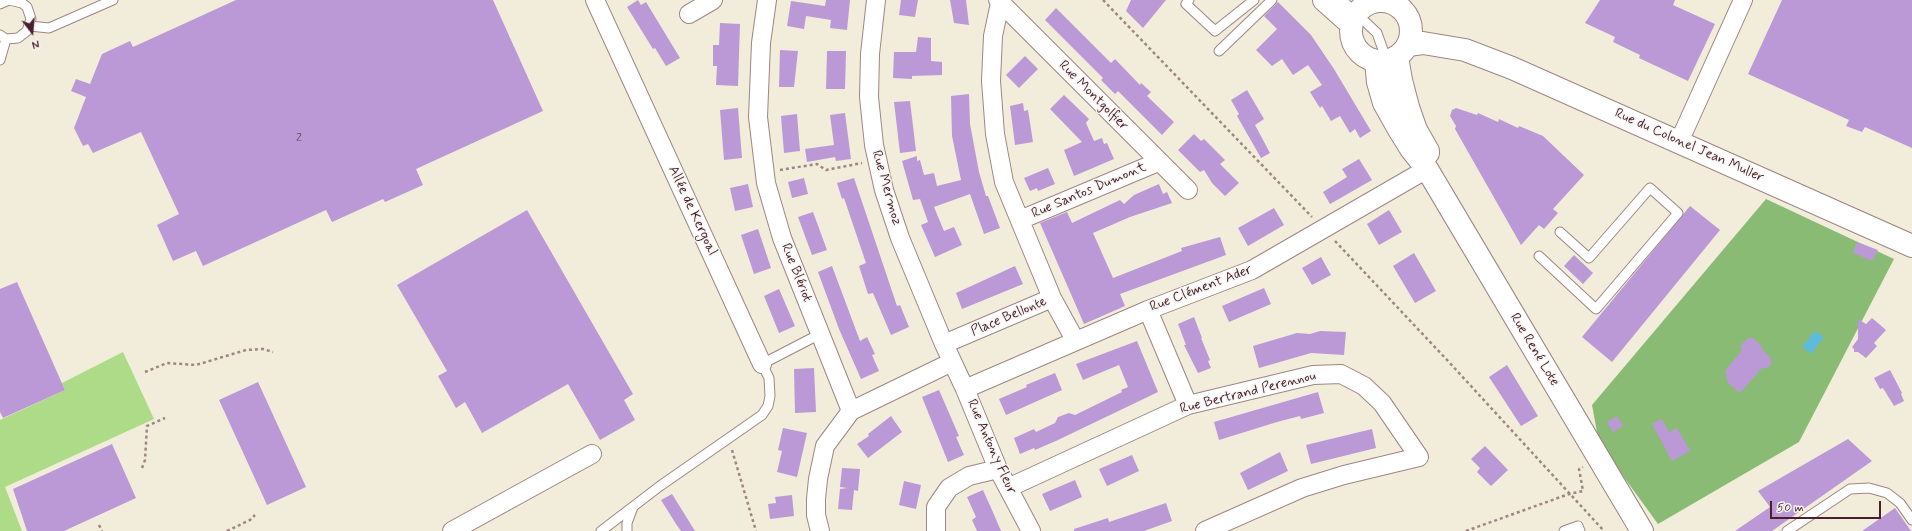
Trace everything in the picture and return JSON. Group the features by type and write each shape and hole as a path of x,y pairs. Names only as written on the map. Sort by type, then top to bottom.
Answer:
{"main road":[{"path":"1324,0 1355,8 1378,1 1390,2 1401,8 1408,18 1411,32 1390,54 1364,57 1356,48 1351,37 1355,8"},
{"name":"Rue du Colonel Jean Muller","path":"1408,18 1427,26 1464,50"},
{"name":"Rue du Colonel Jean Muller","path":"1390,54 1423,43 1464,50 1512,68 1912,246"},
{"path":"1390,54 1401,80 1416,130 1428,151 1426,169"},
{"name":"Rue René Lote","path":"1426,169 1642,531"}],"street":[{"name":"Allée de Kergoal","path":"595,0 762,364"},
{"path":"689,14 713,0"},
{"name":"Rue Blériot","path":"767,0 761,43 758,117 766,183 782,238 851,411"},
{"name":"Rue Mermoz","path":"876,0 870,54 870,97 876,160 900,238 944,344"},
{"path":"1679,142 1742,0"},
{"path":"999,1 990,80 995,134 1004,182 1052,298"},
{"name":"Rue Montgolfier","path":"999,1 1158,162 1188,190"},
{"name":"Rue Santos Dumont","path":"1020,220 1158,162"},
{"name":"Rue Clément Ader","path":"965,389 1148,310 1252,270 1426,169"},
{"name":"Place Bellonte","path":"944,344 1052,298 1076,340"},
{"path":"1148,310 1188,405"},
{"name":"Rue Antony Fleur","path":"944,344 965,389 998,469 1031,531"},
{"path":"820,531 816,515 816,500 818,479 825,446 851,411 952,362"},
{"name":"Rue Bertrand Perennou","path":"1008,488 1188,405 1313,375 1341,374 1364,386 1382,403 1418,457 1344,475 1302,488 1205,531"},
{"path":"452,531 592,454"},
{"path":"936,531 936,507 949,488 969,476 998,469"}],"lane":[{"path":"0,4 9,0 16,0 27,7 30,13 30,26 27,31 18,38 3,37 0,60"},
{"path":"30,26 49,28 113,0"},
{"path":"1190,0 1186,4 1214,31 1254,0"},
{"path":"1219,51 1272,0"},
{"path":"1539,256 1596,309 1678,213 1650,188 1589,258 1560,232"},
{"path":"601,531 728,438 762,415 768,406 770,396 769,378 762,364 820,334"},
{"path":"1787,531 1850,489 1869,488 1887,492 1900,503 1912,520"},
{"path":"627,531 627,523 633,507"},
{"path":"1564,531 1578,526 1580,531"}],"path":[{"path":"1103,0 1448,361 1604,531"},
{"path":"765,172 817,164 826,170 876,160"},
{"path":"145,372 167,363 196,365 246,350 263,349 273,352"},
{"path":"142,468 145,460 147,426 165,418"},
{"path":"728,438 756,531"},
{"path":"1466,531 1569,494 1583,491 1579,469 1599,459"},
{"path":"227,531 250,520 255,515"},
{"path":"99,525 102,531"}],"green space":[{"path":"1766,199 1894,259 1799,442 1658,524 1599,443 1592,405"},
{"path":"123,352 154,419 5,487 22,531 0,531 0,420 65,390 62,383"}],"water":[{"path":"1815,331 1824,337 1811,354 1802,347"}],"building":[{"path":"236,0 493,0 543,111 416,169 423,185 385,202 383,199 332,222 326,210 203,266 196,251 173,261 157,225 179,214 141,132 93,153 88,144 83,146 74,128 86,97 71,91 76,79 90,84 102,54 130,41 133,47"},
{"path":"638,0 641,5 646,2 680,58 666,66 655,48 653,49 627,7"},
{"path":"826,0 850,0 847,30 830,28 831,20 806,16 804,29 787,26 791,1 825,6"},
{"path":"901,0 918,0 915,17 899,15"},
{"path":"950,0 966,0 969,25 954,23"},
{"path":"1131,0 1166,0 1143,28 1126,11"},
{"path":"1600,0 1675,0 1673,5 1715,24 1688,81 1639,58 1640,55 1613,42 1615,37 1585,23"},
{"path":"1782,0 1912,0 1912,148 1865,127 1862,132 1846,126 1849,120 1748,74"},
{"path":"1278,2 1311,35 1334,69 1371,131 1360,138 1355,129 1350,133 1340,116 1331,121 1322,106 1320,108 1310,92 1322,85 1308,65 1293,75 1282,59 1272,66 1256,50 1277,29 1264,16"},
{"path":"1056,8 1111,63 1115,59 1140,85 1141,83 1151,92 1147,96 1174,122 1162,135 1118,91 1115,94 1101,80 1103,78 1045,20"},
{"path":"720,23 740,24 738,86 716,85 717,66 713,66 713,45 719,45"},
{"path":"918,37 931,38 931,61 942,62 942,75 912,76 912,79 893,78 894,52 916,52"},
{"path":"780,50 798,51 794,87 779,87"},
{"path":"827,51 846,51 845,89 826,89"},
{"path":"1025,56 1038,69 1019,88 1006,75"},
{"path":"1247,90 1264,119 1255,125 1270,153 1261,158 1237,116 1239,114 1231,100"},
{"path":"969,94 970,124 979,172 986,196 988,196 1000,228 984,234 970,194 934,207 944,231 954,227 962,245 935,257 921,225 928,222 920,199 913,200 902,161 917,156 917,161 920,160 924,175 934,173 937,186 961,180 952,136 951,96"},
{"path":"1064,95 1089,119 1086,123 1094,141 1102,138 1104,144 1107,143 1114,159 1074,176 1064,150 1082,142 1050,109"},
{"path":"910,101 916,151 900,153 894,102"},
{"path":"1023,103 1024,111 1028,110 1033,142 1015,145 1010,106"},
{"path":"738,108 742,158 724,160 720,110"},
{"path":"1456,108 1477,115 1478,113 1498,122 1499,119 1518,128 1519,126 1543,136 1584,175 1553,209 1558,213 1544,229 1539,225 1521,245 1455,129 1456,126 1450,116 1452,110"},
{"path":"845,113 851,159 836,161 835,157 807,162 805,149 834,145 830,115"},
{"path":"797,114 800,151 784,153 781,116"},
{"path":"1194,134 1201,141 1204,139 1225,160 1220,164 1239,183 1225,196 1212,183 1204,170 1200,172 1178,150"},
{"path":"1359,159 1372,180 1330,204 1323,192 1347,177 1342,169"},
{"path":"1048,168 1055,184 1038,191 1037,188 1030,191 1024,178"},
{"path":"804,178 808,194 792,198 788,182"},
{"path":"854,178 897,306 900,305 909,327 891,335 873,293 868,294 859,266 866,263 844,198 842,199 837,183"},
{"path":"748,184 753,207 735,211 730,188"},
{"path":"1159,184 1163,194 1167,192 1172,203 1130,217 1093,233 1113,278 1182,251 1181,248 1220,237 1226,255 1120,294 1125,306 1084,324 1040,223 1067,212 1072,223 1120,200 1124,204 1134,195"},
{"path":"1690,206 1720,230 1612,362 1582,337"},
{"path":"1274,208 1284,225 1248,246 1238,228"},
{"path":"527,210 633,394 624,400 635,420 600,440 568,384 482,433 465,402 456,408 438,376 447,371 397,285"},
{"path":"1389,210 1402,232 1379,245 1367,224"},
{"path":"813,212 827,250 812,255 798,217"},
{"path":"758,229 771,268 754,274 741,235"},
{"path":"1857,242 1878,250 1872,261 1853,253"},
{"path":"1414,253 1436,291 1415,303 1393,266"},
{"path":"1574,255 1593,273 1583,284 1564,266"},
{"path":"1321,257 1331,275 1312,285 1302,268"},
{"path":"832,266 860,341 867,337 875,354 872,355 879,371 861,379 839,329 818,272"},
{"path":"1015,266 1023,284 962,309 956,293"},
{"path":"17,282 65,390 3,418 0,412 0,289"},
{"path":"1264,288 1271,304 1229,322 1222,306"},
{"path":"779,289 795,326 779,333 764,296"},
{"path":"1194,317 1210,360 1208,361 1211,368 1198,373 1184,345 1186,345 1178,324"},
{"path":"1872,318 1886,330 1874,343 1877,346 1866,358 1858,352 1854,352 1852,347 1858,339 1858,319 1866,324"},
{"path":"1320,331 1346,332 1344,355 1311,353 1259,368 1253,346 1297,333 1310,334"},
{"path":"1748,338 1753,338 1760,344 1762,349 1771,358 1771,364 1768,368 1762,368 1740,393 1728,383 1725,371 1742,350 1740,346"},
{"path":"1137,341 1158,392 1058,440 1035,450 1034,448 1020,454 1014,438 1034,429 1036,432 1055,423 1058,417 1069,413 1075,415 1122,392 1121,390 1128,387 1119,365 1083,380 1076,364"},
{"path":"1507,365 1538,416 1521,426 1489,377"},
{"path":"814,368 816,412 795,413 794,369"},
{"path":"1890,370 1902,393 1901,394 1904,401 1894,406 1883,388 1880,389 1874,378"},
{"path":"1055,373 1062,390 1006,415 999,399 1027,387 1026,385"},
{"path":"258,382 306,487 267,505 219,400"},
{"path":"939,390 959,436 956,437 964,455 948,462 922,397"},
{"path":"1318,392 1324,413 1301,419 1300,416 1219,440 1214,422"},
{"path":"891,416 902,432 868,458 857,444 869,436 868,434"},
{"path":"1617,416 1623,426 1613,432 1607,422"},
{"path":"1662,419 1669,432 1677,428 1690,451 1672,461 1652,424"},
{"path":"783,428 807,433 797,477 777,472 782,451 778,450"},
{"path":"1372,429 1376,448 1311,464 1306,445"},
{"path":"1848,439 1872,461 1772,531 1735,531 1770,507 1758,491"},
{"path":"112,444 136,498 64,531 27,531 13,489"},
{"path":"1485,446 1508,470 1491,486 1477,472 1480,468 1471,459"},
{"path":"1280,452 1288,471 1248,490 1240,473"},
{"path":"1132,455 1139,471 1107,486 1099,469"},
{"path":"842,468 860,469 858,491 854,490 852,510 838,509 840,489 847,488 840,487"},
{"path":"1075,480 1082,497 1050,511 1042,494"},
{"path":"904,481 921,485 916,509 899,505"},
{"path":"983,490 1001,531 977,531 972,520 976,517 967,497"},
{"path":"672,494 695,531 681,531 661,500"},
{"path":"792,495 794,516 770,519 768,504 776,503 775,497"},
{"path":"1166,503 1172,521 1144,531 1074,531 1074,529 1108,518 1109,522"},
{"path":"1895,508 1911,531 1862,531"}]}
